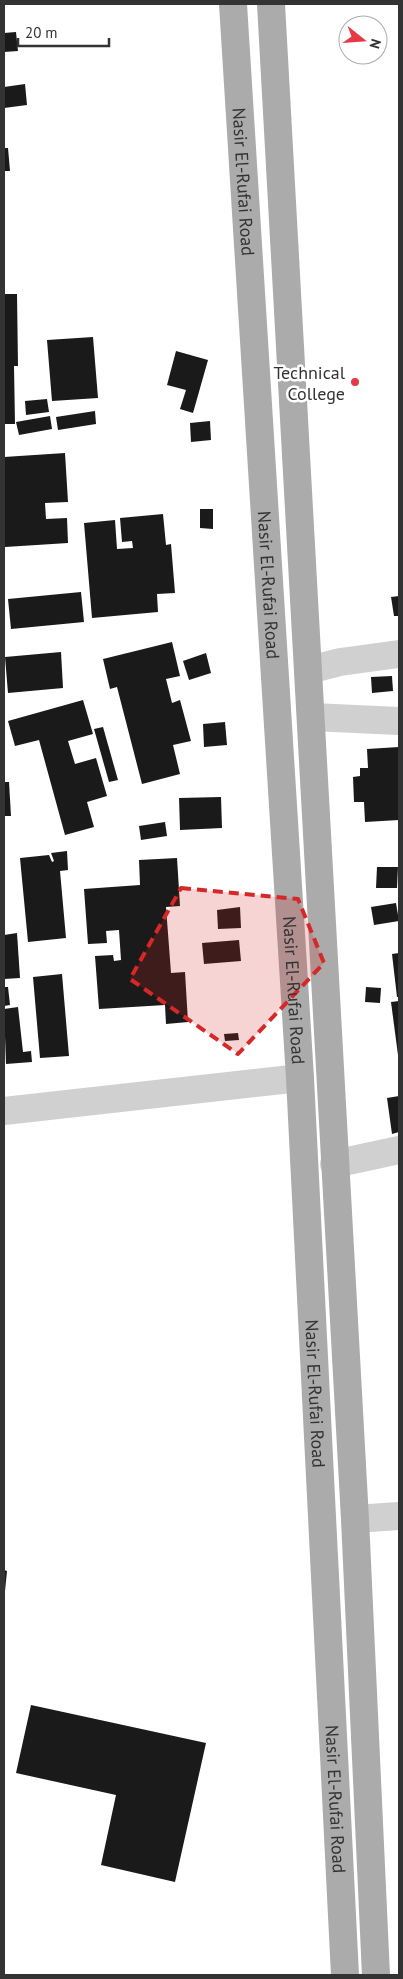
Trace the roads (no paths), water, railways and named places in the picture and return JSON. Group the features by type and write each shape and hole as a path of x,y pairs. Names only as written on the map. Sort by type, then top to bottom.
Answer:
{"main road":[{"name":"Nasir El-Rufai Road","path":"233,4 300,1078 345,1975"},
{"name":"Nasir El-Rufai Road","path":"270,4 312,717 334,1164 357,1548 376,1975"},
{"path":"324,1549 357,1548"}],"street":[{"path":"308,670 340,662 399,654"},
{"path":"312,717 399,721"},
{"path":"4,1112 300,1078"},
{"path":"334,1164 399,1150"},
{"path":"355,1519 399,1516"}],"place":[{"name":"Technical College","path":"355,382"}]}
